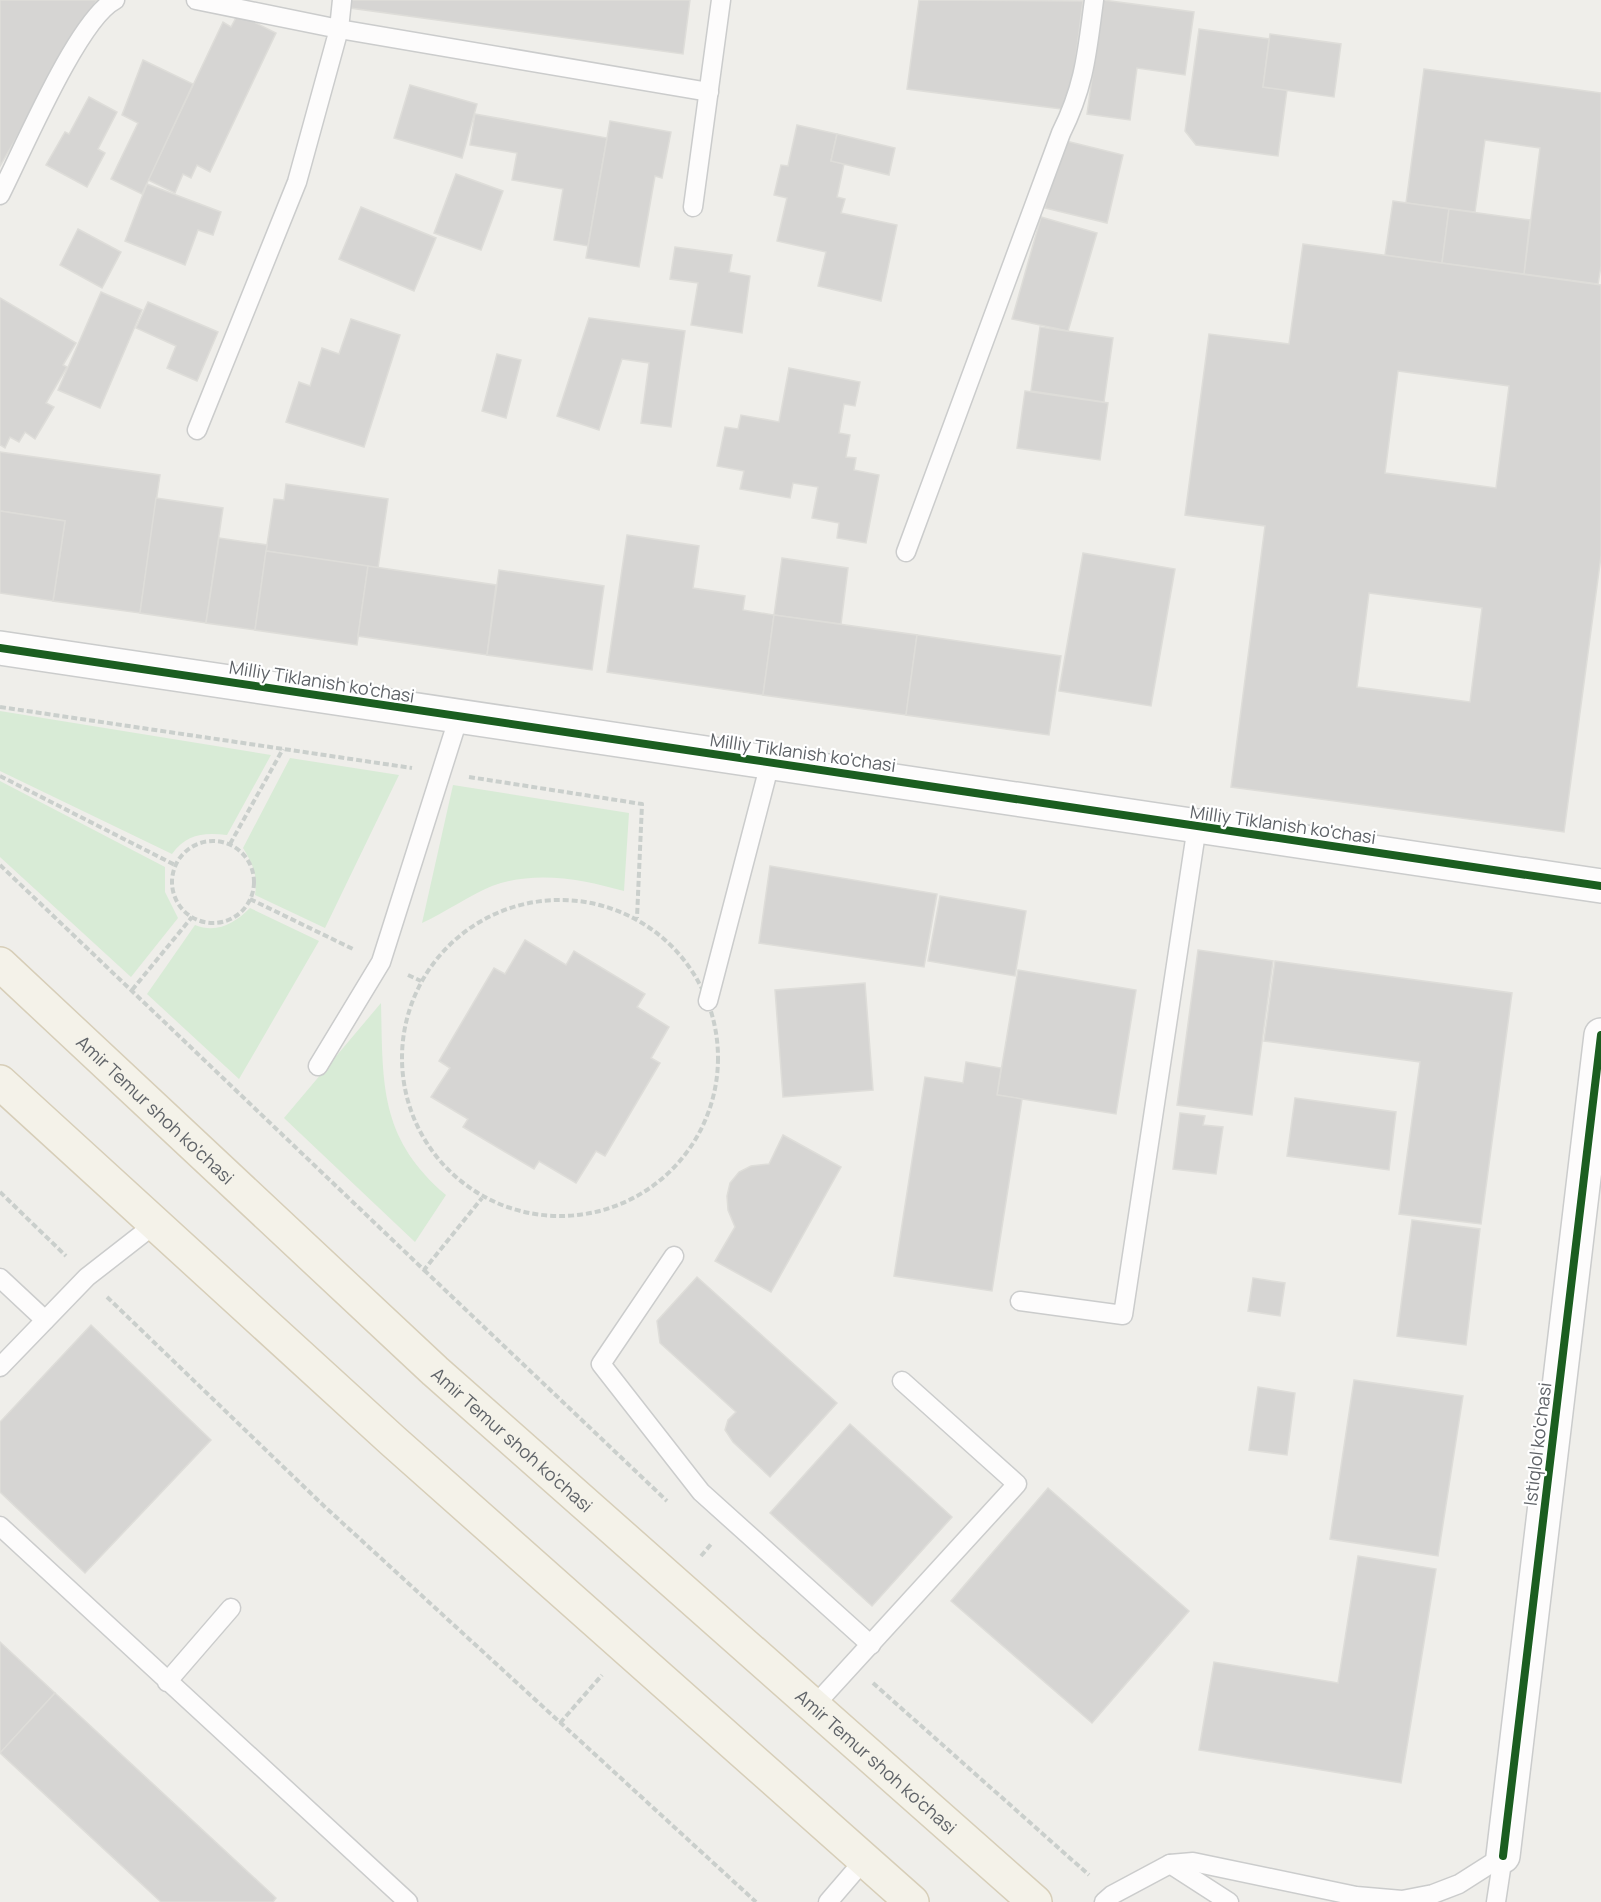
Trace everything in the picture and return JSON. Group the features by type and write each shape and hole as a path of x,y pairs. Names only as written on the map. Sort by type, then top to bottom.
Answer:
{"main road":[{"name":"Amir Temur shoh ko'chasi","path":"0,964 435,1371 1035,1902"},
{"path":"0,1082 410,1457 912,1902"}],"street":[{"name":"Milliy Tiklanish ko'chasi","path":"0,648 1601,886"},
{"name":"Istiqlol ko'chasi","path":"1503,1856 1601,1035"}],"lane":[{"path":"0,195 82,33 104,6 115,0"},
{"path":"196,0 339,29 709,92"},
{"path":"197,430 297,182 339,29 342,0"},
{"path":"693,207 721,0"},
{"path":"906,552 1061,133 1075,105 1082,82 1094,0"},
{"path":"318,1066 381,962 459,716"},
{"path":"708,1001 770,763"},
{"path":"1020,1301 1123,1315 1197,826"},
{"path":"0,1367 87,1277 155,1224"},
{"path":"674,1256 601,1364 701,1492 871,1645"},
{"path":"0,1278 45,1320"},
{"path":"814,1706 1017,1484 902,1381"},
{"path":"0,1526 408,1902"},
{"path":"167,1682 231,1608"},
{"path":"1104,1902 1112,1895 1170,1864 1193,1862 1356,1896 1402,1900 1433,1894 1459,1884 1503,1856"},
{"path":"1496,1902 1503,1856"},
{"path":"828,1902 865,1859"},
{"path":"1170,1864 1229,1902"}],"path":[{"path":"0,707 642,804 637,919"},
{"path":"230,844 283,749"},
{"path":"0,776 175,865"},
{"path":"204,841 230,844 241,852 251,868 254,887 250,899 243,910 231,919 219,923 205,922 192,917 182,910 172,888 175,865 192,846 204,841"},
{"path":"0,865 424,1270 482,1198"},
{"path":"250,899 421,981"},
{"path":"547,899 593,902 637,919 680,954 708,1001 719,1056 710,1111 683,1160 641,1196 590,1215 534,1216 482,1198 440,1164 411,1117 400,1064 408,1009 429,968 460,933 501,910 547,899"},
{"path":"132,990 192,917"},
{"path":"0,1192 324,1506 756,1902"}],"green space":[{"path":"0,711 271,755 227,835 203,834 189,838 172,854 0,771"},
{"path":"290,758 399,775 325,928 255,895 254,870 243,848"},
{"path":"0,781 165,867 165,892 178,918 131,977 0,857"},
{"path":"453,785 629,813 624,891 575,880 525,878 492,886 422,923"},
{"path":"250,908 319,941 239,1079 147,994 195,925 218,928 232,922"},
{"path":"381,1003 383,1059 389,1108 408,1152 424,1174 446,1195 415,1242 284,1118"}],"building":[{"path":"0,0 97,0 0,166"},
{"path":"351,0 690,0 683,54 350,8"},
{"path":"919,0 1083,1 1069,110 907,89"},
{"path":"1103,0 1194,12 1185,75 1137,68 1130,120 1087,114"},
{"path":"238,14 276,33 210,172 197,165 191,178 183,174 175,193 148,180 223,22 231,27"},
{"path":"1199,29 1269,39 1263,87 1287,90 1278,156 1196,145 1185,131"},
{"path":"1270,34 1341,44 1334,97 1263,87"},
{"path":"143,60 193,84 142,194 111,179 138,123 122,115"},
{"path":"1424,69 1601,93 1601,266 1598,284 1524,274 1540,148 1485,140 1475,212 1406,203"},
{"path":"410,85 477,104 462,158 394,138"},
{"path":"89,97 117,112 98,149 105,153 87,187 46,165 65,132 69,134"},
{"path":"475,114 607,138 588,246 554,240 563,189 512,180 517,153 470,145"},
{"path":"610,121 671,132 662,178 655,176 639,267 586,258"},
{"path":"797,125 837,134 831,161 844,164 837,197 845,199 841,213 897,225 881,301 818,286 826,252 777,241 787,198 774,195 781,165 788,166"},
{"path":"837,134 895,148 889,175 831,161"},
{"path":"1062,140 1123,155 1107,223 1045,208"},
{"path":"456,174 503,191 481,250 434,233"},
{"path":"147,184 221,212 213,235 198,230 185,265 125,241"},
{"path":"1393,201 1449,209 1442,263 1385,255"},
{"path":"361,207 436,238 414,291 339,259"},
{"path":"1449,209 1530,220 1524,274 1442,263"},
{"path":"1041,217 1097,233 1068,331 1012,319"},
{"path":"78,229 121,252 102,288 60,265"},
{"path":"1303,244 1601,285 1601,556 1564,832 1231,787 1265,526 1185,515 1209,334 1289,344","holes":["1398,371 1509,386 1496,488 1385,473","1369,593 1482,608 1470,702 1357,687"]},
{"path":"675,247 732,255 729,272 750,276 742,333 691,325 698,283 670,279"},
{"path":"101,292 142,310 100,408 58,390"},
{"path":"0,298 76,343 63,365 67,367 46,403 54,407 35,439 25,432 19,442 10,437 5,448 0,445"},
{"path":"148,302 218,332 197,381 167,368 176,346 136,328"},
{"path":"589,318 685,331 671,427 641,423 649,363 622,359 599,430 557,416"},
{"path":"351,319 400,335 364,447 286,422 299,382 310,386 322,348 339,354"},
{"path":"1040,327 1113,338 1104,402 1031,391"},
{"path":"497,354 521,360 506,418 482,411"},
{"path":"789,368 860,382 855,406 844,404 839,433 850,435 846,457 856,458 854,470 879,475 866,543 837,538 839,523 812,518 818,487 793,483 790,498 740,489 744,471 717,466 725,427 738,429 741,415 779,422"},
{"path":"1025,391 1108,403 1100,460 1017,448"},
{"path":"0,452 160,475 140,613 53,601 65,521 0,511"},
{"path":"286,484 388,499 378,568 266,551 274,499 284,500"},
{"path":"156,498 223,508 206,623 140,613"},
{"path":"0,511 65,521 53,601 0,593"},
{"path":"627,535 699,546 693,588 745,596 743,610 774,615 763,695 607,672"},
{"path":"219,538 267,545 255,630 206,623"},
{"path":"266,551 368,566 357,645 255,630"},
{"path":"1083,553 1175,569 1151,706 1059,691"},
{"path":"782,558 848,568 841,624 774,615"},
{"path":"368,566 496,585 487,655 358,636"},
{"path":"499,570 604,586 592,670 487,655"},
{"path":"774,615 917,635 906,715 763,695"},
{"path":"917,635 1061,656 1049,735 906,715"},
{"path":"770,866 937,894 924,967 759,943"},
{"path":"940,896 1026,911 1015,976 928,961"},
{"path":"525,940 566,965 574,951 645,994 637,1007 669,1027 651,1058 660,1063 605,1156 596,1151 576,1183 539,1161 534,1169 463,1127 468,1119 431,1097 450,1068 439,1061 494,968 505,974"},
{"path":"1198,950 1273,961 1252,1115 1177,1105"},
{"path":"1275,961 1512,993 1481,1224 1399,1214 1420,1062 1264,1041"},
{"path":"1018,970 1136,990 1116,1114 997,1095"},
{"path":"865,983 873,1090 783,1097 775,990"},
{"path":"966,1062 1001,1068 997,1095 1022,1099 992,1291 894,1276 925,1077 963,1083"},
{"path":"1295,1098 1396,1112 1389,1170 1287,1156"},
{"path":"1180,1113 1205,1116 1203,1125 1223,1127 1216,1174 1173,1169"},
{"path":"783,1135 841,1167 771,1292 715,1261 735,1227 728,1210 727,1196 730,1183 739,1172 751,1166 769,1164"},
{"path":"1412,1220 1480,1229 1466,1345 1397,1336"},
{"path":"697,1277 837,1403 770,1477 733,1442 725,1430 728,1420 736,1412 660,1343 657,1321"},
{"path":"1253,1278 1285,1283 1280,1316 1248,1311"},
{"path":"91,1325 211,1440 85,1573 0,1492 0,1422"},
{"path":"1354,1380 1463,1396 1438,1556 1330,1539"},
{"path":"1258,1387 1295,1393 1287,1455 1249,1450"},
{"path":"850,1424 952,1517 872,1606 770,1513"},
{"path":"1048,1488 1189,1611 1092,1723 951,1601"},
{"path":"1358,1556 1436,1569 1401,1783 1199,1750 1214,1662 1338,1683"},
{"path":"0,1642 55,1693 0,1753"},
{"path":"55,1693 276,1898 273,1902 161,1902 0,1753"}],"cycle path":[{"path":"0,648 1601,886"},
{"path":"1503,1856 1601,1035"}]}
